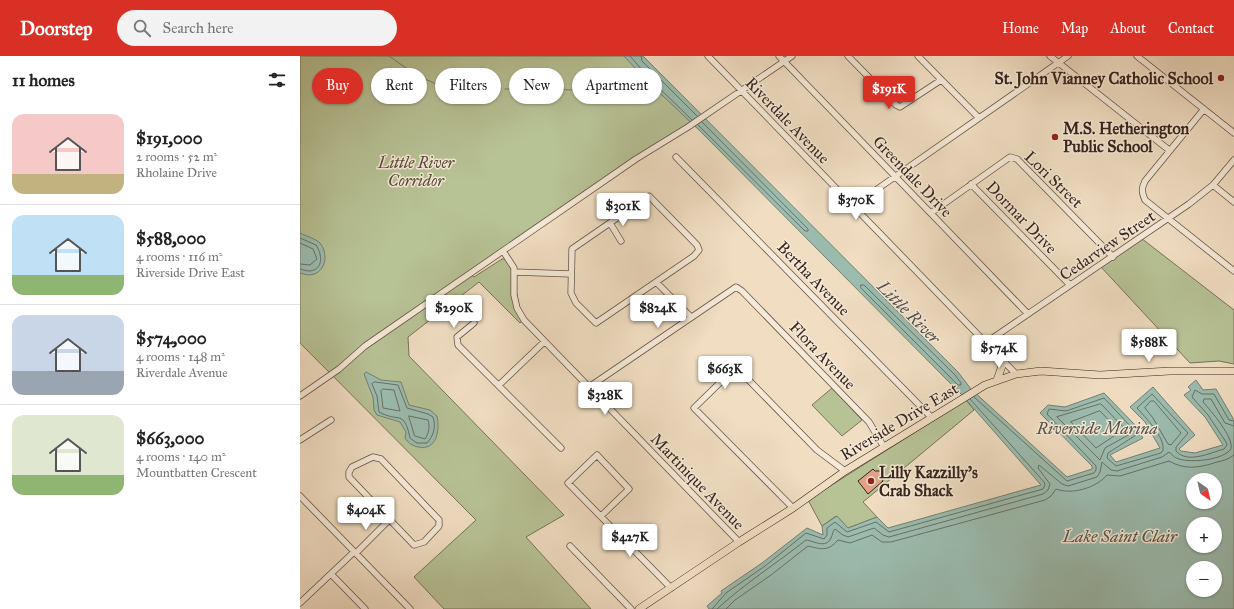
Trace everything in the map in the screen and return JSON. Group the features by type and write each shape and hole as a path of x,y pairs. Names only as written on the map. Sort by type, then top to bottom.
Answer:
{"main road":[{"path":"996,380 1002,366 998,354"},
{"path":"1105,371 1129,370 1148,372"},
{"name":"Riverside Drive East","path":"639,609 793,508 845,470 985,385 996,380 1016,374 1041,371 1082,375 1210,370 1234,371"}],"street":[{"name":"Riverdale Avenue","path":"708,56 987,342 1016,374"},
{"name":"Greendale Drive","path":"779,56 1028,314"},
{"path":"300,396 339,369 365,346 636,159 688,127 792,56"},
{"path":"848,56 896,105 900,107 941,80"},
{"path":"918,56 979,118"},
{"path":"1050,56 1169,150"},
{"path":"853,206 1068,56"},
{"path":"1137,56 1234,133"},
{"path":"1204,108 1169,150 1142,188 1142,194 1145,200 1234,271"},
{"name":"Bertha Avenue","path":"676,156 932,418"},
{"name":"Lori Street","path":"931,213 1010,157 1018,158 1113,256"},
{"name":"Cedarview Street","path":"987,342 1169,219 1213,185 1234,160"},
{"name":"Dormar Drive","path":"971,184 1070,285"},
{"path":"1213,185 1234,202"},
{"path":"649,196 698,245 699,250 694,256 596,323 576,303 571,293 572,248 610,222 649,196"},
{"path":"610,222 621,241"},
{"path":"503,251 515,272 571,274"},
{"name":"Martinique Avenue","path":"515,272 514,295 517,308 524,320 739,542"},
{"path":"589,387 691,317 656,282"},
{"name":"Flora Avenue","path":"691,317 736,288 742,291 869,422 884,447"},
{"path":"474,323 457,338 458,345 561,448"},
{"path":"499,385 544,342"},
{"path":"793,508 694,408 736,367 817,450 845,470"},
{"path":"300,440 331,420"},
{"path":"601,516 629,489 597,455 568,483 671,588"},
{"path":"373,457 381,459 418,497 439,520 439,526 424,542 414,545 389,520 349,477 349,472 352,467 373,457"},
{"path":"300,496 410,609"},
{"path":"300,603 389,520"},
{"path":"570,546 631,609"},
{"path":"331,574 365,609"}],"green space":[{"name":"Little River Corridor","path":"300,56 643,56 655,68 572,68 572,104 662,104 662,75 703,117 470,274 474,277 502,259 505,259 512,269 522,321 520,323 479,282 408,337 409,356 564,515 526,537 591,609 444,609 414,577 476,520 300,343"},
{"path":"1141,238 1234,310 1234,364 1219,361 1190,363 1101,267"},
{"path":"832,388 862,420 842,436 812,405"},
{"path":"966,400 974,410 863,502 877,517 848,528 836,516 822,526 808,500"}],"water":[{"name":"Lake Saint Clair","path":"624,56 643,56 655,68 635,68"},
{"name":"Lake Saint Clair","path":"662,75 958,372 971,389 1067,477 1092,469 1092,466 1040,413 1048,405 1065,407 1104,393 1136,426 1143,438 1110,455 1116,462 1160,448 1145,422 1130,407 1153,387 1195,435 1179,449 1181,451 1195,453 1223,445 1205,417 1184,395 1191,390 1188,387 1196,380 1203,390 1216,389 1234,420 1234,609 709,609 707,606 722,593 721,591 762,563 807,528 823,535 822,526 837,516 848,528 877,517 888,528 1041,485 962,395 700,131 662,95"},
{"path":"300,233 320,243 323,247 325,258 324,263 315,274 309,275 300,273"},
{"path":"366,372 381,380 401,382 409,405 430,410 437,416 438,427 436,438 433,443 424,447 412,445 405,438 406,432 400,422 377,415 374,410 373,397 364,374"}],"building":[{"name":"Lilly Kazzilly's Crab Shack","path":"873,469 875,471 881,471 885,476 882,479 883,481 868,494 858,481"}],"waterway":[{"path":"389,56 416,75 435,83"},
{"path":"505,89 572,90"}],"place":[{"name":"St. John Vianney Catholic School","path":"1221,78"},
{"name":"M.S. Hetherington Public School","path":"1055,137"},
{"name":"Lilly Kazzilly's Crab Shack","path":"871,481"}],"water label":[{"name":"Little River","path":"909,312"},
{"name":"Riverside Marina","path":"1097,428"}]}
